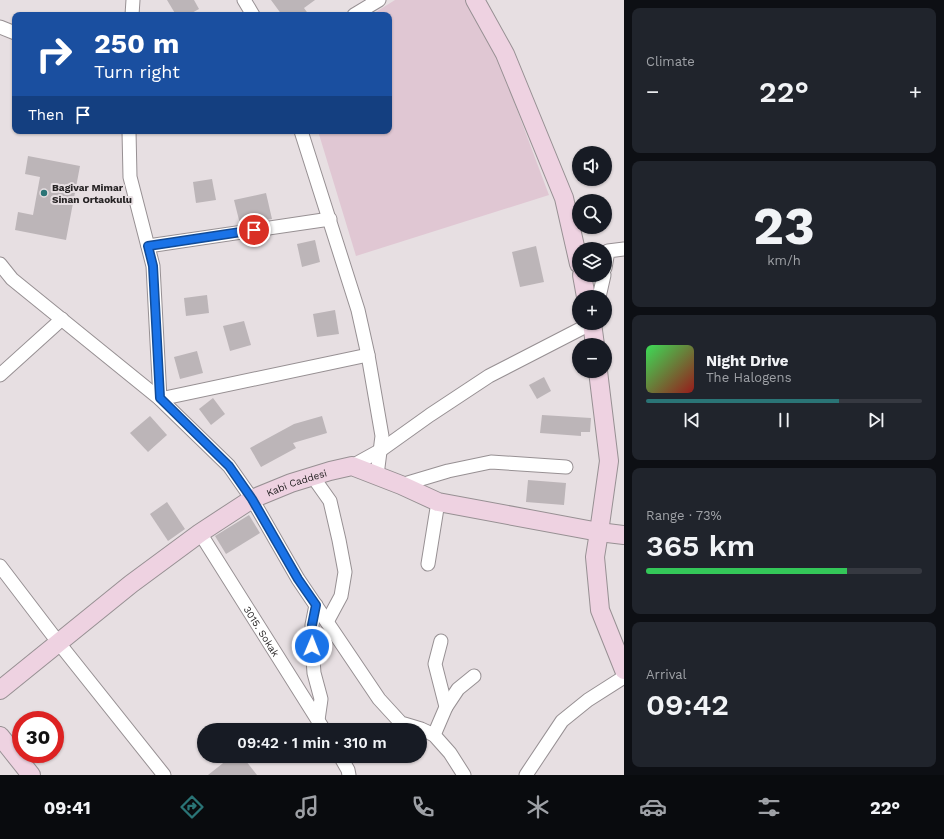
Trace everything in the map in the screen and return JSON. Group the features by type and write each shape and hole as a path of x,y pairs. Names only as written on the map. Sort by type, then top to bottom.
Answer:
{"street":[{"path":"132,12 133,0"},
{"path":"244,0 251,12"},
{"path":"359,12 379,0"},
{"path":"475,0 505,54 564,198 574,242"},
{"path":"0,27 12,32"},
{"path":"129,134 130,177 153,266 160,398"},
{"path":"302,134 358,310 368,355 382,436 377,475"},
{"path":"148,246 330,219"},
{"path":"612,250 624,249"},
{"path":"0,264 12,279 160,398 229,466 252,499 298,579 384,704 401,723 434,735 450,753 464,775"},
{"path":"0,375 62,319"},
{"path":"352,466 381,450 489,376 578,330"},
{"path":"160,398 368,355"},
{"path":"599,378 609,460 595,557 600,610 620,646 624,670"},
{"path":"401,485 448,471 491,462 566,466"},
{"path":"352,466 401,485 438,502 599,532 624,535"},
{"name":"Kabi Caddesi","path":"0,690 131,584 200,533 252,499 291,483 352,466"},
{"path":"313,477 330,501 345,572 341,596 327,622"},
{"path":"428,564 438,502"},
{"name":"3015. Sokak","path":"200,533 320,723"},
{"path":"0,566 58,642 164,775"},
{"path":"316,605 312,625 312,646 314,673 321,700 321,723"},
{"path":"441,641 435,664 446,707"},
{"path":"434,735 446,707 458,689 474,676"},
{"path":"526,775 562,721 588,700 624,677"},
{"path":"0,736 31,775"},
{"path":"344,763 349,775"}],"shaded area":[{"path":"395,0 467,0 495,51 549,195 356,256 319,134 392,134 392,12 376,12"}],"building":[{"path":"167,0 194,0 199,9 194,12 174,12"},
{"path":"271,0 315,0 304,8 307,12 280,12"},
{"path":"28,156 80,166 66,240 15,230 18,212 33,215 40,177 25,174"},
{"path":"212,179 216,200 196,203 193,182"},
{"path":"266,193 272,219 240,224 234,200"},
{"path":"315,240 320,262 302,267 297,244"},
{"path":"536,246 544,282 520,287 512,252"},
{"path":"207,295 209,313 186,316 184,298"},
{"path":"335,310 339,334 317,337 313,314"},
{"path":"244,321 251,345 230,351 223,326"},
{"path":"197,351 203,373 180,379 174,357"},
{"path":"544,377 551,391 537,399 529,385"},
{"path":"213,398 225,414 211,425 199,409"},
{"path":"542,415 591,418 590,432 581,432 581,436 540,433"},
{"path":"150,416 167,435 148,452 130,433"},
{"path":"322,416 327,433 293,443 296,448 261,467 250,448 294,424"},
{"path":"528,480 566,483 564,505 526,502"},
{"path":"167,502 185,529 168,541 150,514"},
{"path":"249,515 260,533 226,554 215,536"},
{"path":"223,763 248,763 257,775 208,775"}],"place":[{"name":"Bagivar Mimar Sinan Ortaokulu","path":"44,193"}],"route":[{"path":"254,230 148,246 153,266 160,398 229,466 252,499 298,579 316,605 312,625 312,646"}]}
